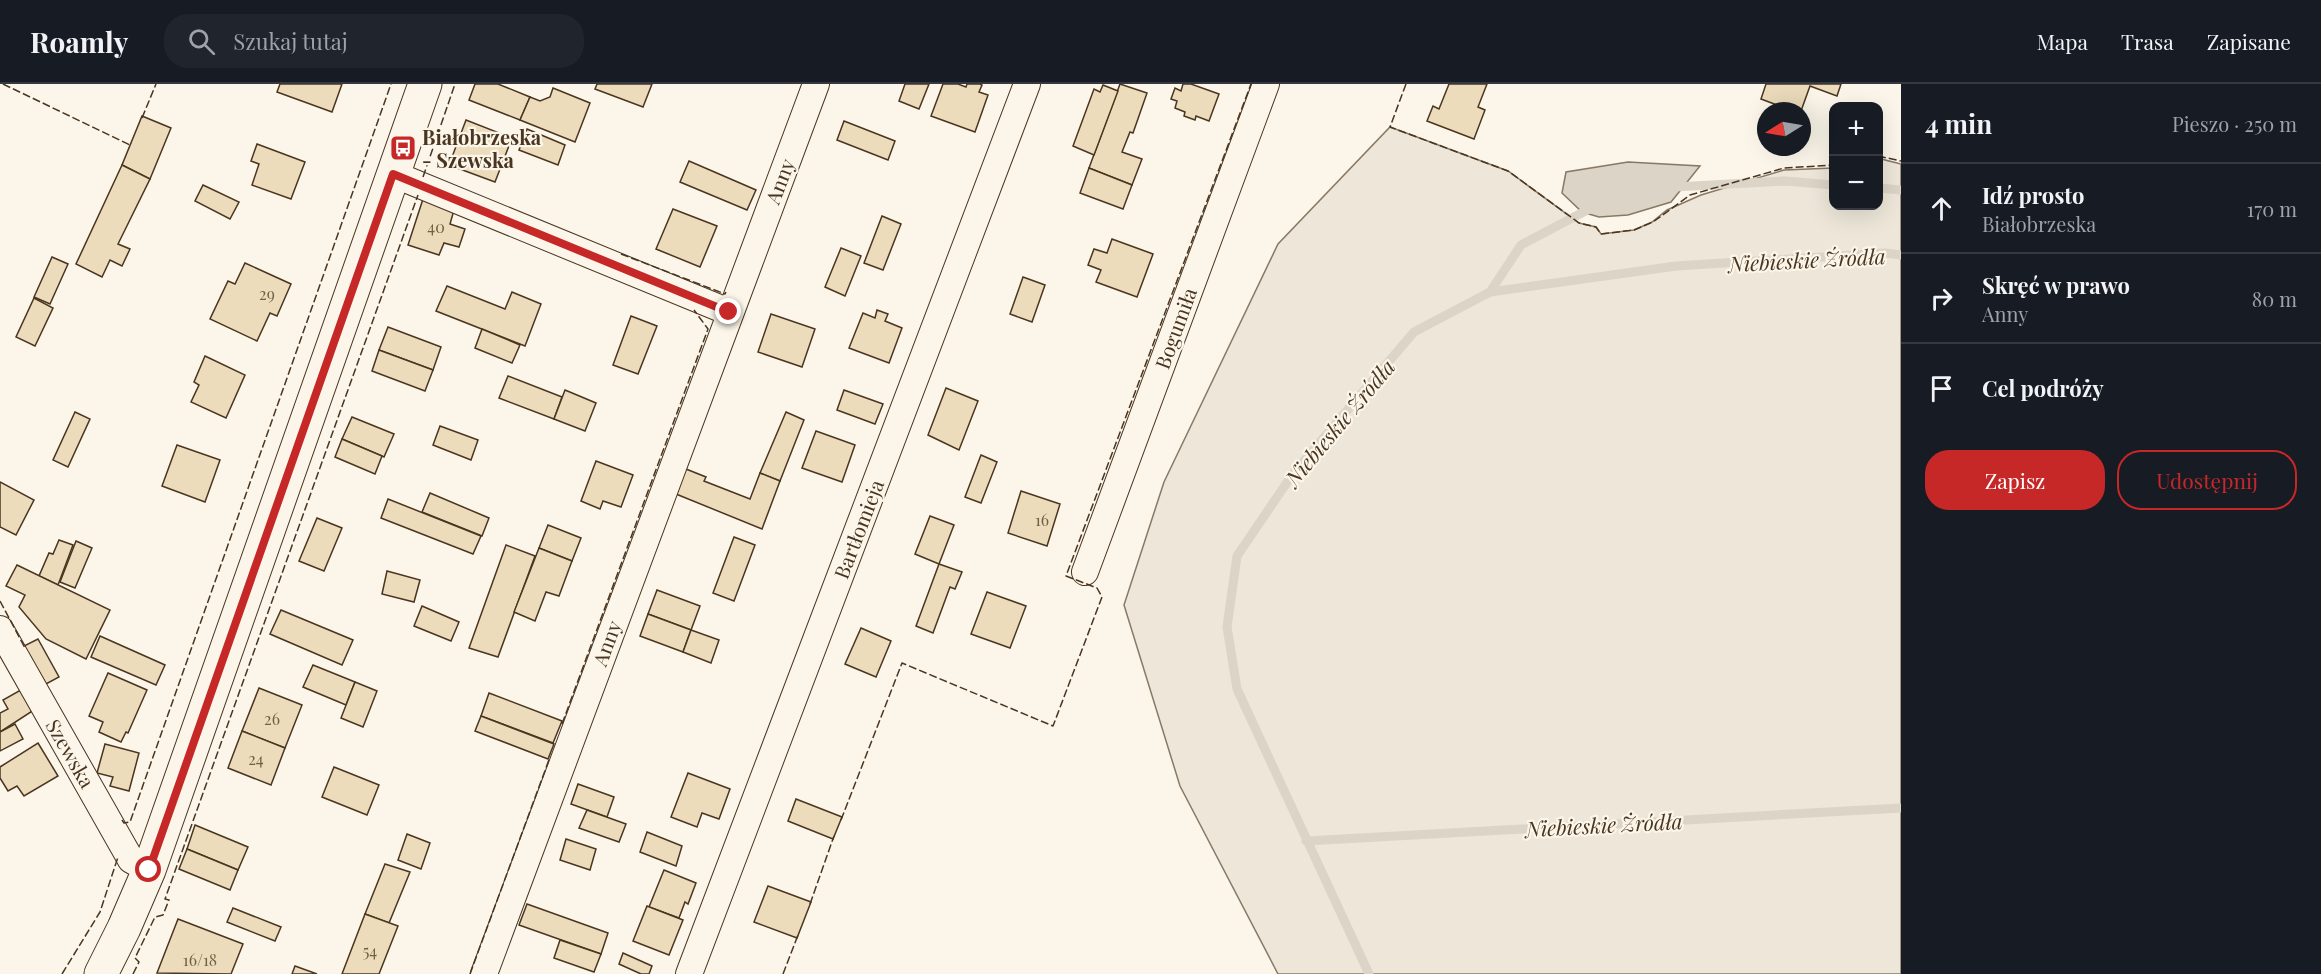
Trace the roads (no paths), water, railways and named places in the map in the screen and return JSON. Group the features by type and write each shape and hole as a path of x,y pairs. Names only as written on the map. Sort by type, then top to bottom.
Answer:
{"main road":[{"path":"101,974 149,870 425,84"}],"street":[{"name":"Anny","path":"483,974 816,84"},
{"name":"Bartłomieja","path":"689,974 1027,84"},
{"name":"Bogumiła","path":"1084,572 1266,84"},
{"path":"393,174 729,312"},
{"name":"Szewska","path":"0,629 131,860 149,870"}],"waterway":[{"path":"1674,187 1785,181 1829,185"},
{"path":"1883,188 1901,190"},
{"path":"1490,292 1521,245 1593,207"},
{"name":"Niebieskie Źródła","path":"1369,974 1237,689 1227,627 1237,556 1292,475 1414,332 1490,292 1676,266 1885,253 1901,255"},
{"name":"Niebieskie Żródła","path":"1306,841 1901,808"}],"place":[{"name":"Białobrzeska - Szewska","path":"403,148"}]}
